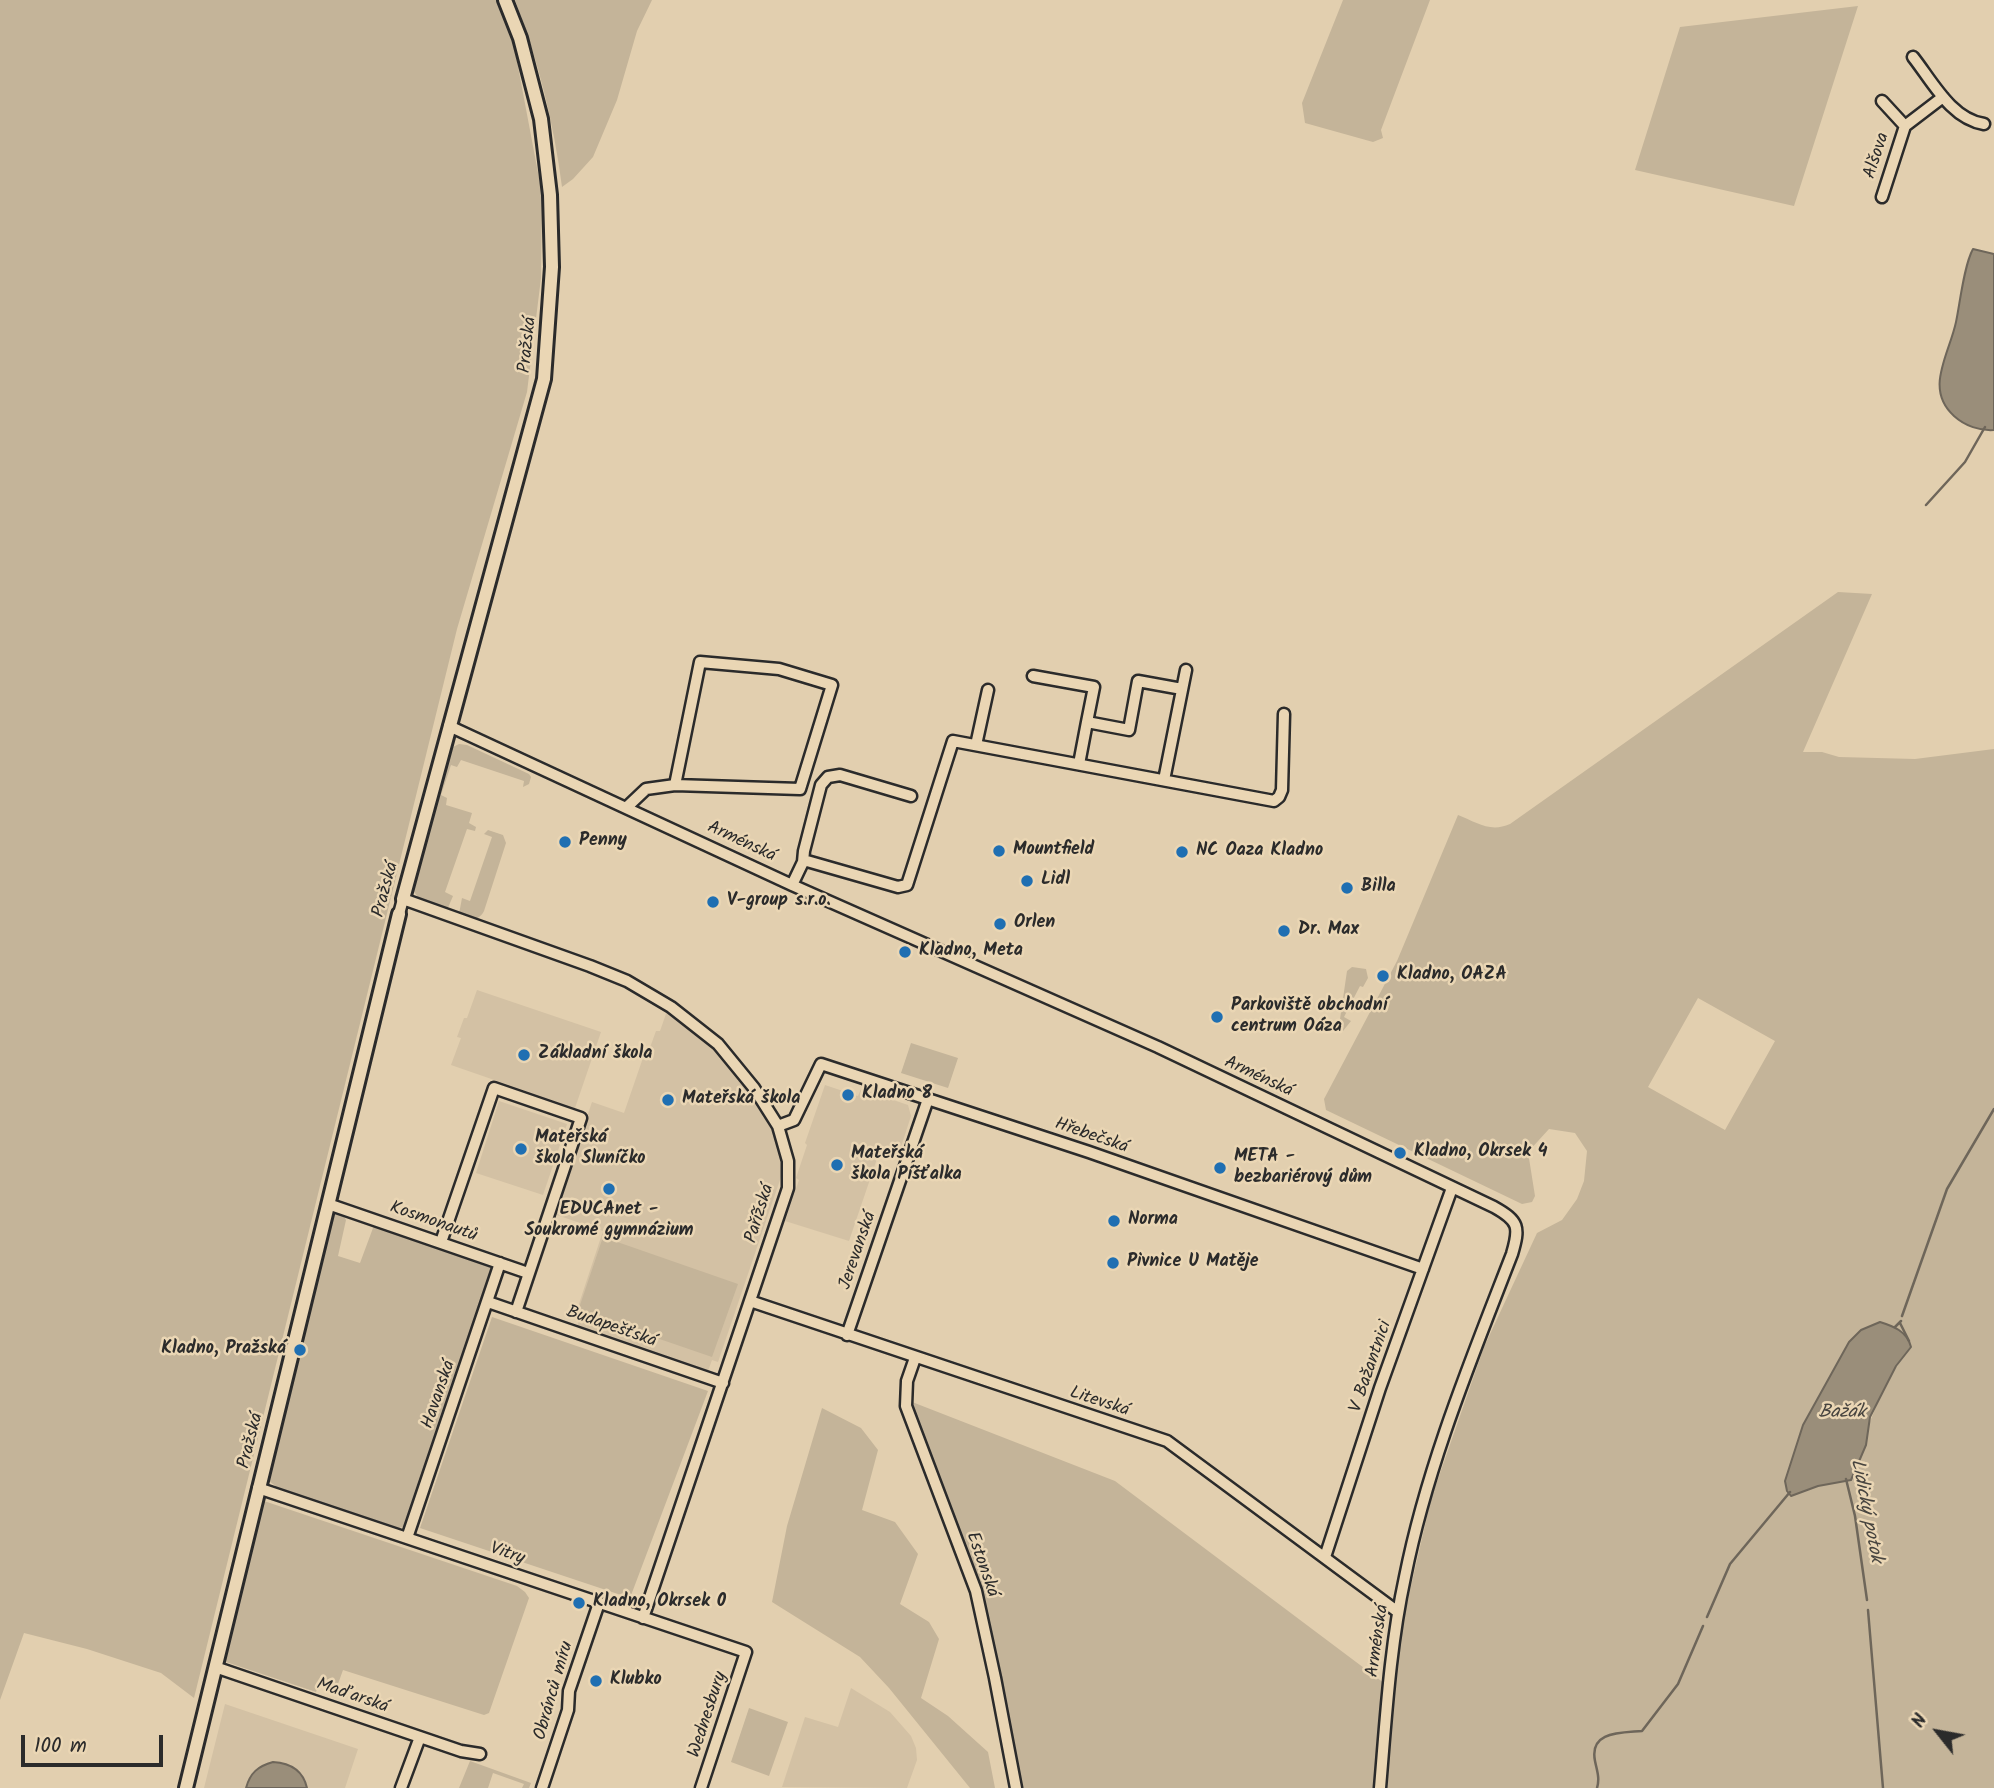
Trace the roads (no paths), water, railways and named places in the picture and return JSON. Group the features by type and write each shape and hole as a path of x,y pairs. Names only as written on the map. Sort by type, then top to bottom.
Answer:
{"street":[{"name":"Pražská","path":"186,1788 399,914 544,379 552,267 551,195 541,119 520,38 505,0"},
{"path":"1913,57 1943,97 1959,113 1972,122 1984,124"},
{"name":"Alšova","path":"1881,197 1905,126 1943,97"},
{"name":"Alšova","path":"1882,101 1905,126"},
{"path":"627,807 646,789 675,785 800,789 832,685 779,669 700,663 675,785"},
{"path":"1164,780 1186,670"},
{"path":"1033,676 1094,687 1079,764"},
{"path":"1087,722 1129,730 1138,681 1182,689"},
{"path":"976,745 988,690"},
{"path":"803,862 898,887 907,885 953,741 1274,801 1282,790 1284,714"},
{"name":"Arménská","path":"449,726 792,884 1146,1042 1507,1215 1516,1224 1517,1233 1512,1254 1457,1397 1422,1506 1398,1612 1380,1788"},
{"path":"792,884 803,862 821,785 828,777 840,775 911,796"},
{"name":"Pařížská","path":"403,899 590,966 627,981 671,1007 718,1044 754,1088 778,1126 788,1161 788,1188 643,1618"},
{"name":"Hřebečská","path":"778,1126 794,1119 821,1064 1423,1269"},
{"path":"441,1242 494,1088 581,1118 516,1312"},
{"name":"Jerevanská","path":"847,1335 928,1099"},
{"name":"V Bažantnici","path":"1325,1557 1380,1388 1452,1188"},
{"name":"Kosmonautů","path":"328,1204 528,1273"},
{"name":"Havanská","path":"407,1538 500,1263"},
{"name":"Litevská","path":"750,1301 1167,1441 1398,1612"},
{"name":"Budapešťská","path":"488,1302 723,1383"},
{"name":"Estonská","path":"915,1358 907,1381 906,1406 976,1591 1016,1788"},
{"name":"Vitry","path":"258,1488 746,1652"},
{"name":"Obránců míru","path":"542,1788 568,1710 569,1690 599,1603"},
{"name":"Wednesbury","path":"701,1788 746,1652"},
{"name":"Maďarská","path":"215,1667 461,1751 480,1754"},
{"path":"401,1788 420,1737"}],"water":[{"path":"1973,249 1994,254 1994,430 1983,430 1958,420 1945,406 1941,395 1941,371"},
{"name":"Bažák","path":"1880,1322 1903,1333 1911,1347 1896,1366 1870,1417 1866,1445 1851,1480 1818,1486 1791,1496 1785,1481 1803,1425 1849,1342 1861,1330"},
{"path":"273,1762 285,1764 299,1772 307,1788 246,1788 255,1771"}],"waterway":[{"path":"1926,505 1965,462 1985,427"},
{"name":"Lidický potok","path":"1902,1316 1947,1189 1994,1109"},
{"name":"Lidický potok","path":"1895,1327 1901,1321"},
{"path":"1900,1323 1909,1341"},
{"name":"Lidický potok","path":"1846,1479 1855,1516 1867,1600"},
{"path":"1707,1617 1730,1564 1790,1492"},
{"name":"Lidický potok","path":"1868,1610 1883,1788"},
{"path":"1597,1788 1594,1751 1597,1744 1616,1733 1642,1731 1678,1684 1703,1626"}],"place":[{"name":"Penny","path":"565,842"},
{"name":"Mountfield","path":"999,851"},
{"name":"NC Oaza Kladno","path":"1182,852"},
{"name":"Lidl","path":"1027,881"},
{"name":"Billa","path":"1347,888"},
{"name":"V-group s.r.o.","path":"713,902"},
{"name":"Orlen","path":"1000,924"},
{"name":"Dr. Max","path":"1284,931"},
{"name":"Kladno, Meta","path":"905,952"},
{"name":"Kladno, OAZA","path":"1383,976"},
{"name":"Parkoviště obchodní centrum Oáza","path":"1217,1017"},
{"name":"Základní škola","path":"524,1055"},
{"name":"Kladno 8","path":"848,1095"},
{"name":"Mateřská škola","path":"668,1100"},
{"name":"Mateřská škola Sluníčko","path":"521,1149"},
{"name":"Kladno, Okrsek 4","path":"1400,1153"},
{"name":"Mateřská škola Píšťalka","path":"837,1165"},
{"name":"META - bezbariérový dům","path":"1220,1168"},
{"name":"EDUCAnet - Soukromé gymnázium","path":"609,1189"},
{"name":"Norma","path":"1114,1221"},
{"name":"Pivnice U Matěje","path":"1113,1263"},
{"name":"Kladno, Pražská","path":"300,1350"},
{"name":"Kladno, Okrsek 0","path":"579,1603"},
{"name":"Klubko","path":"596,1681"}]}
